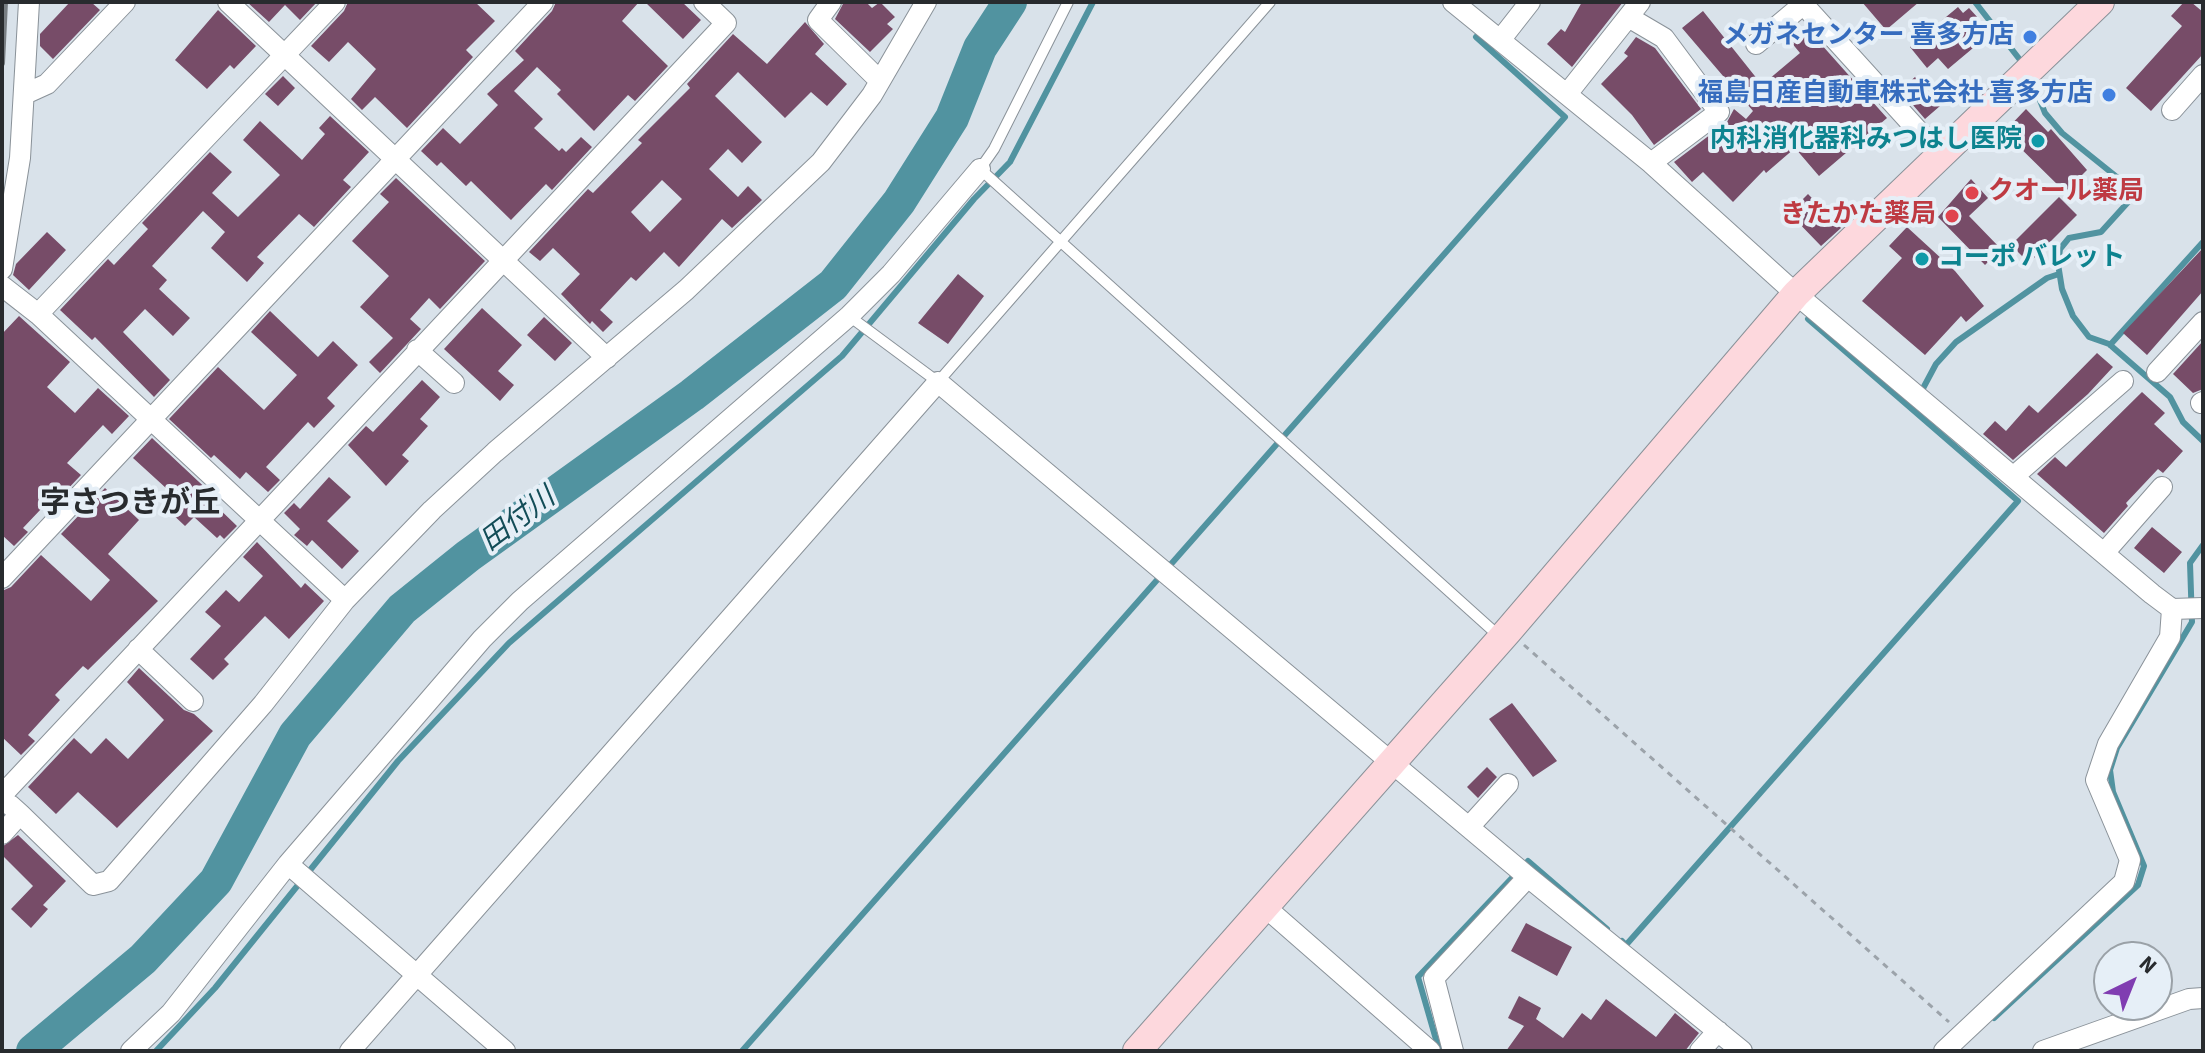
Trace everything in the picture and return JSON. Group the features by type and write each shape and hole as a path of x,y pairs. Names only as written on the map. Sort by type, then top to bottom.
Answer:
{"street":[{"path":"2,269 20,158 29,2"},
{"path":"25,94 47,84 125,2"},
{"path":"228,2 607,358"},
{"path":"38,314 335,2"},
{"path":"2,578 543,2"},
{"path":"704,2 726,23 257,520 2,796 93,885 109,881 263,704 345,600 495,452 727,253 821,162 880,81 926,2"},
{"path":"831,2 818,20 880,81"},
{"path":"1453,2 1651,163 1796,294 2104,553 2176,609 2203,608"},
{"path":"1501,39 1530,2"},
{"path":"1137,1051 1505,634 1796,294 2100,2"},
{"path":"1756,44 1804,3 1941,156"},
{"path":"1567,94 1635,10 1664,38 1719,112 1651,163"},
{"path":"2172,110 2203,75"},
{"path":"131,1051 171,1013 288,864 482,639 520,601 849,316 891,274 980,169"},
{"path":"2,286 38,314 149,421 345,600"},
{"path":"2157,372 2203,322"},
{"path":"417,350 454,383"},
{"path":"2013,477 2123,381"},
{"path":"350,1051 938,382 1528,877 1742,1051"},
{"path":"2104,553 2162,487"},
{"path":"1944,1051 2124,882 2130,860 2125,842 2107,811 2096,780 2108,744 2170,637 2176,609"},
{"path":"138,649 193,701"},
{"path":"1469,827 1508,784"},
{"path":"2,834 20,814"},
{"path":"288,864 505,1051"},
{"path":"1453,1051 1434,978 1528,877"},
{"path":"1264,906 1430,1051"},
{"path":"2043,1051 2189,999 2203,998"},
{"path":"1700,1051 1718,1031"}],"lane":[{"path":"1068,2 994,149 980,169 1058,242 1505,634"},
{"path":"849,316 938,382 1270,2"}],"path":[{"path":"1505,634 1961,1033"}],"building":[{"path":"70,2 91,2 100,10 53,59 40,46 40,34"},
{"path":"247,2 317,2 300,20 285,5 269,22"},
{"path":"348,2 475,2 495,21 466,50 473,57 407,128 375,97 362,110 351,99 376,69 348,42 329,62 311,46 344,11"},
{"path":"556,2 639,2 622,21 668,66 635,101 628,95 594,131 557,94 561,90 537,67 514,91 543,119 534,128 559,151 562,148 566,152 581,137 592,147 552,190 546,184 511,220 471,181 466,186 441,162 437,166 421,151 443,128 460,144 498,105 487,94 524,60 515,51 552,11"},
{"path":"645,2 682,2 701,20 683,39"},
{"path":"844,2 866,2 872,8 880,2 895,17 887,24 893,29 870,52 835,19"},
{"path":"1582,2 1623,2 1572,67 1547,44 1561,29 1565,32"},
{"path":"1862,2 1919,2 1886,30"},
{"path":"2184,2 2191,2 2203,12 2203,54 2151,111 2126,88 2182,26 2171,16"},
{"path":"1958,7 1963,13 1969,8 1979,19 1973,24 1985,38 1948,69 1938,58 1927,68 1910,47"},
{"path":"218,10 256,46 234,69 230,65 207,89 175,60"},
{"path":"1703,11 1762,85 1800,53 1786,36 1798,26 1808,37 1812,34 1887,118 1819,176 1795,148 1766,173 1764,170 1733,202 1703,172 1692,182 1674,162 1727,122 1734,109 1746,119 1753,111 1682,28"},
{"path":"805,22 824,44 815,54 847,84 827,106 811,92 785,118 738,72 715,96 762,142 742,163 728,149 709,169 738,197 748,186 762,200 732,228 722,219 679,267 664,252 636,281 631,277 600,310 613,322 603,332 592,321 590,324 561,294 580,274 553,248 540,261 529,252 588,189 593,193 642,143 638,140 690,88 687,84 733,34 767,64","holes":["662,180 682,199 650,232 631,212"]},
{"path":"1636,37 1655,48 1701,109 1654,145 1632,115 1601,84 1628,56 1624,53"},
{"path":"283,76 295,88 278,106 265,94"},
{"path":"1915,77 1940,106 1925,119 1900,90"},
{"name":"内科消化器科みつはし医院","path":"2026,109 2048,132 2051,129 2087,170 2065,192 2004,132"},
{"path":"330,116 369,152 343,180 351,187 314,227 299,214 257,257 264,263 247,282 211,248 225,232 203,211 152,266 167,280 159,289 190,318 173,336 145,309 123,332 170,380 154,397 95,337 92,340 60,310 108,259 114,265 148,229 142,223 210,152 232,172 212,193 238,217 280,175 243,140 260,121 302,160 325,134 319,128"},
{"path":"396,178 485,261 440,309 429,298 410,319 421,329 380,373 369,362 393,338 360,307 389,276 352,241 389,202 380,194"},
{"path":"1971,179 1988,198 1969,216 2001,249 1985,265 1938,217"},
{"path":"1808,194 1841,228 1821,246 1789,213"},
{"path":"2059,197 2077,215 2029,263 2011,245"},
{"path":"1907,227 1955,271 1984,306 1966,322 1961,316 1925,355 1862,301 1902,258 1889,246"},
{"path":"47,232 66,250 29,290 13,275 16,264"},
{"path":"2203,248 2203,291 2147,355 2123,333"},
{"path":"958,274 984,296 948,344 918,323"},
{"path":"482,308 522,345 498,371 514,385 500,401 444,349"},
{"path":"270,311 318,357 333,341 358,365 327,398 335,406 314,428 308,422 266,467 280,480 268,492 246,472 240,479 214,455 211,458 169,419 218,367 264,410 297,375 251,332"},
{"path":"19,316 70,362 47,387 75,413 98,388 129,416 112,434 103,425 67,463 81,475 64,493 60,489 23,528 28,532 14,546 2,535 2,334"},
{"path":"544,317 572,343 555,361 527,335"},
{"path":"2203,341 2203,389 2193,393 2173,374"},
{"path":"2097,353 2113,367 2088,394 2013,460 1983,434 1995,421 2006,431 2029,405 2038,413"},
{"path":"422,380 440,397 420,419 428,426 402,455 409,461 386,486 348,445 366,426 373,432"},
{"path":"2142,392 2165,413 2154,424 2183,451 2163,473 2158,469 2126,503 2128,506 2104,533 2037,474 2055,457 2066,467"},
{"path":"152,438 214,496 210,500 237,526 224,539 220,535 217,538 194,517 185,526 168,510 178,499 133,458"},
{"path":"329,477 351,497 327,521 359,551 342,569 312,540 307,546 294,535 300,529 284,513 294,503 300,509"},
{"path":"105,488 139,520 108,554 158,601 88,670 83,666 55,695 60,700 28,735 35,741 21,755 2,737 2,591 11,587 41,555 91,601 110,580 61,534"},
{"path":"2152,527 2182,552 2164,573 2134,548"},
{"path":"257,542 301,588 305,583 324,601 289,639 265,616 224,659 229,664 213,680 190,659 221,626 205,612 226,590 239,602 263,576 243,557"},
{"path":"139,668 184,710 194,714 213,731 117,828 78,792 56,814 28,787 74,738 91,754 106,738 128,759 164,720 127,682"},
{"path":"1512,703 1557,761 1533,777 1489,719"},
{"path":"1487,767 1497,777 1478,798 1467,787"},
{"path":"18,835 66,881 43,905 48,909 31,928 11,909 33,886 2,855 2,847"},
{"path":"1526,923 1572,947 1557,976 1511,951"},
{"path":"1519,996 1541,1008 1536,1019 1563,1038 1582,1013 1591,1020 1606,999 1656,1037 1675,1013 1699,1033 1685,1051 1506,1051 1524,1026 1508,1018"}],"waterway":[{"name":"田付川","path":"33,1051 143,959 216,881 295,735 402,609 468,556 692,395 833,285 899,202 952,118 980,48 1010,2"},
{"path":"156,1051 215,988 398,761 509,643 842,356 974,199 1010,162 1093,2"},
{"path":"1975,2 2024,65"},
{"path":"742,1051 1565,117 1476,37 1484,31"},
{"path":"2031,78 2045,113 2062,133 2133,190 2130,200 2101,232 2069,238 2060,249 2058,264 2062,289 2073,316 2089,337 2109,344 2170,397 2183,422 2203,441"},
{"path":"2110,345 2203,242"},
{"path":"1920,394 1936,364 1956,342 2047,278 2059,274"},
{"path":"1622,941 1626,945 2018,501 1808,319"},
{"path":"1994,1018 2138,885 2144,866 2113,792 2110,770 2117,748 2192,622 2190,563 2203,545"},
{"path":"1439,1050 1418,977 1528,861 1607,929"}],"railway":[{"path":"2,63 5,2"}],"place":[{"name":"メガネセンター 喜多方店","path":"2030,37"},
{"name":"福島日産自動車株式会社 喜多方店","path":"2109,95"},
{"name":"内科消化器科みつはし医院","path":"2038,141"},
{"name":"クオール薬局","path":"1972,193"},
{"name":"きたかた薬局","path":"1952,216"},
{"name":"コーポ バレット","path":"1922,259"}],"district":[{"name":"字さつきが丘","path":"130,505"}]}
